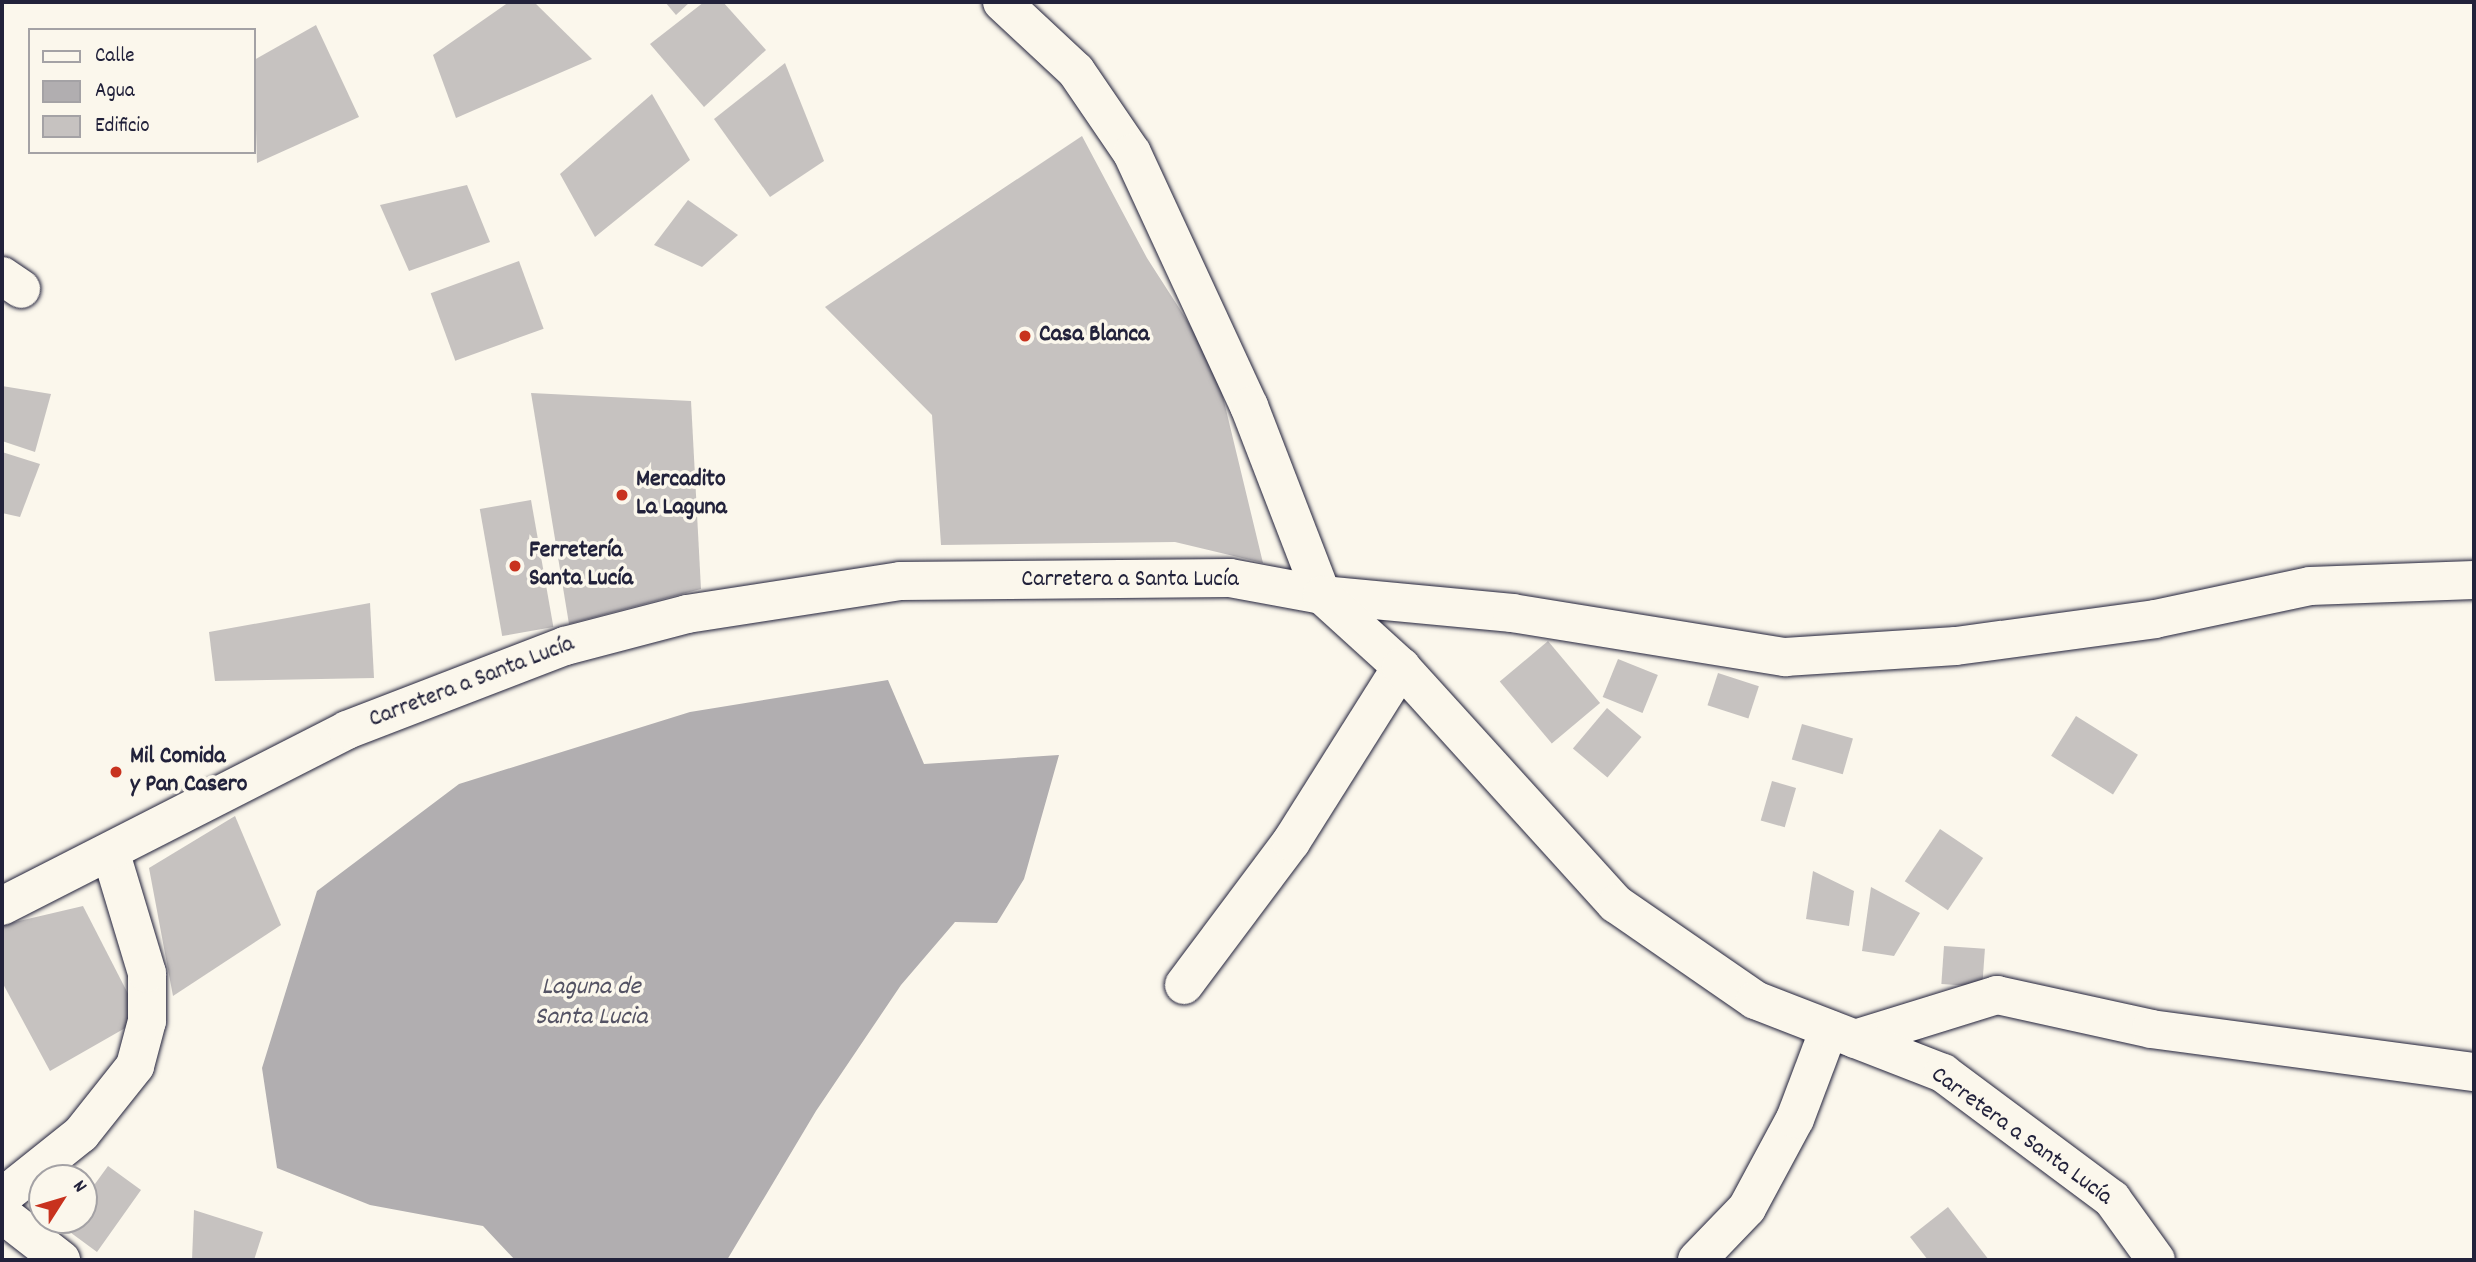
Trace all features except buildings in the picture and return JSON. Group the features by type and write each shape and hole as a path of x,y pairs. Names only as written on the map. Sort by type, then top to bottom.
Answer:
{"street":[{"path":"1002,2 1076,71 1132,153 1250,406 1322,595 1512,612 1785,657 1956,646 2155,618 2310,586 2474,580"},
{"name":"Carretera a Santa Lucía","path":"2,906 111,854 347,730 509,664 687,614 900,581 1230,578 1322,595 1401,667 1616,904 1755,1000 1943,1073 2112,1199 2156,1260"},
{"path":"1184,985 1292,842 1401,667"},
{"path":"2,1197 80,1134 135,1066 147,1021 147,973 111,854"},
{"path":"1696,1260 1747,1208 1842,1034 1997,995 2151,1029 2474,1072"},
{"path":"2,1214 61,1260"}],"water":[{"name":"Laguna de Santa Lucia","path":"888,680 924,764 1059,755 1024,879 997,923 955,922 901,985 816,1111 727,1260 515,1260 483,1226 370,1205 277,1168 262,1068 317,891 459,784 690,712"}],"place":[{"name":"Casa Blanca","path":"1025,336"},
{"name":"Mercadito La Laguna","path":"622,495"},
{"name":"Ferretería Santa Lucía","path":"515,566"},
{"name":"Mil Comida y Pan Casero","path":"116,772"}]}
